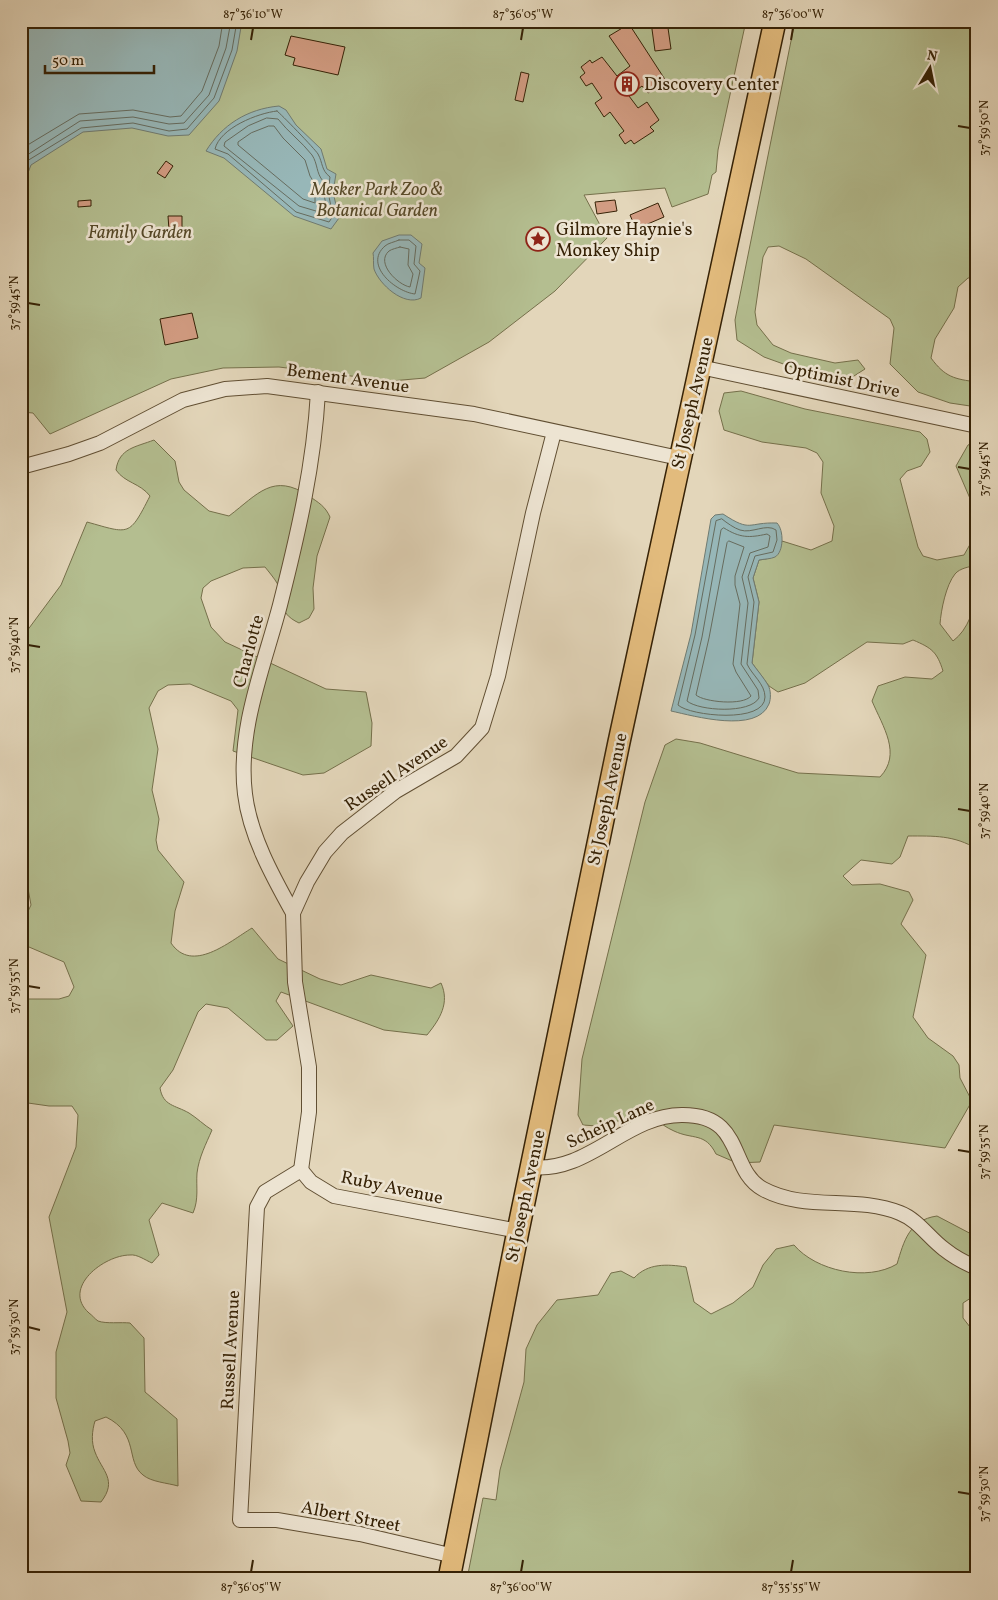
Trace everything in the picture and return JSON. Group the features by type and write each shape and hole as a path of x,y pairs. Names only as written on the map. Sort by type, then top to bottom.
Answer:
{"main road":[{"name":"St Joseph Avenue","path":"450,1579 531,1167 679,458 776,21"}],"street":[{"name":"Optimist Drive","path":"700,367 977,426"},
{"name":"Bement Avenue","path":"21,467 69,454 100,443 182,400 225,389 267,386 474,414 679,458"},
{"name":"Charlotte","path":"293,913 267,860 248,813 244,771 257,681 280,606 314,452 318,392"},
{"name":"Russell Avenue","path":"240,1520 257,1207 262,1195 271,1187 301,1170 308,1112 309,1066 295,982 293,913 307,882 324,852 342,833 396,791 456,756 482,728 498,676 533,513 554,432"},
{"name":"Scheip Lane","path":"531,1167 558,1167 653,1120 671,1115 696,1116 707,1120 727,1133 751,1180 762,1189 794,1201 852,1202 901,1213 914,1221 944,1249 960,1260 977,1268"},
{"name":"Ruby Avenue","path":"301,1170 311,1182 334,1196 518,1232"},
{"name":"Albert Street","path":"240,1520 276,1520 360,1534 454,1556"}],"green space":[{"name":"Mesker Park Zoo & Botanical Garden","path":"21,21 746,21 718,150 716,172 712,175 708,194 672,207 665,188 584,195 607,238 555,291 489,342 425,378 391,381 279,367 223,368 171,379 50,434 33,413 21,412"},
{"path":"795,21 977,21 977,277 968,278 958,287 954,308 935,339 931,358 951,376 977,382 977,407 950,403 918,392 890,364 894,328 890,319 806,259 779,246 768,247 763,257 755,312 757,325 773,345 791,353 835,363 858,360 865,369 846,381 836,383 764,357 737,340 735,320"},
{"path":"741,391 805,409 920,432 927,439 930,452 921,466 907,471 900,479 918,547 923,556 937,560 964,555 977,532 977,565 959,570 955,574 944,598 940,624 953,641 967,625 975,604 977,590 977,849 952,839 935,836 908,836 900,857 892,864 861,860 843,876 852,885 880,884 909,892 913,900 901,924 926,955 913,1017 928,1038 953,1056 959,1065 960,1078 972,1101 945,1148 774,1125 760,1162 737,1163 716,1154 712,1147 703,1139 674,1131 650,1116 634,1109 630,1118 597,1126 583,1125 578,1115 582,1059 645,802 665,745 676,739 700,743 798,773 880,777 890,759 890,750 885,730 872,701 878,686 905,677 932,679 943,671 933,651 913,640 903,644 867,642 805,683 778,692 769,686 752,663 759,602 753,578 759,560 775,555 782,541 811,550 832,541 834,526 821,493 823,462 817,453 806,448 762,442 724,430 719,411 724,393"},
{"path":"154,440 175,461 179,482 184,490 209,511 229,516 258,494 276,486 296,489 309,496 326,510 330,517 317,556 313,588 314,609 309,618 299,623 287,615 284,610 280,589 265,567 243,568 211,581 203,588 201,598 211,627 225,642 326,689 366,692 372,723 371,746 324,773 303,775 233,751 238,710 231,701 190,684 168,685 158,691 149,708 158,749 152,790 159,819 156,840 158,850 184,882 175,911 171,943 180,952 189,956 200,956 222,947 252,928 278,959 320,979 341,985 371,975 431,988 441,983 444,990 444,1004 440,1017 427,1035 384,1030 281,992 276,1001 293,1026 277,1040 266,1040 228,1008 206,1004 198,1012 173,1070 160,1088 167,1102 189,1113 212,1130 198,1167 197,1198 193,1213 162,1203 149,1220 159,1255 152,1263 138,1256 120,1256 98,1267 89,1275 80,1293 82,1303 98,1321 130,1323 144,1338 145,1392 177,1419 178,1486 155,1481 143,1475 134,1462 124,1431 106,1417 95,1421 92,1440 95,1452 107,1476 108,1488 101,1502 81,1501 66,1465 70,1453 56,1398 56,1352 67,1312 49,1217 76,1147 78,1115 72,1106 49,1106 21,1102 21,999 59,999 69,996 74,987 64,962 22,944 22,924 31,905 21,850 21,639 61,585 87,522 120,530 127,529 137,519 150,496 116,470 121,457 129,449"},
{"path":"977,441 977,519 956,466 968,445"},
{"path":"937,1216 977,1237 977,1294 963,1303 963,1318 977,1336 977,1497 971,1501 970,1513 975,1533 975,1547 967,1579 467,1579 483,1498 496,1500 500,1470 524,1382 526,1349 537,1325 557,1300 598,1295 611,1273 621,1271 634,1278 639,1273 652,1267 672,1265 686,1267 694,1302 711,1314 733,1303 753,1287 763,1265 776,1249 794,1245 804,1254 828,1267 857,1273 871,1272 897,1264 905,1240 914,1227 928,1218"}],"water":[{"path":"21,21 242,21 237,51 219,101 189,135 168,136 132,128 83,132 31,165 21,191"},
{"path":"279,106 286,110 296,125 321,149 327,169 336,174 333,192 339,218 331,229 294,216 224,158 206,151 220,133 236,120 256,111"},
{"path":"399,235 411,235 422,244 419,263 425,268 421,298 414,300 400,297 381,281 374,269 373,253 382,241"},
{"path":"723,514 745,525 777,523 782,536 778,554 773,558 759,560 753,578 759,602 752,663 769,687 770,702 762,713 739,721 709,719 671,711 691,634 711,519 715,515"}],"building":[{"path":"667,21 671,49 655,51 651,22"},
{"name":"Discovery Center","path":"629,24 666,81 648,93 642,86 629,96 638,108 647,102 659,120 650,127 654,131 634,144 631,140 625,144 619,135 624,131 610,112 604,117 595,103 602,98 592,83 586,86 580,77 585,73 581,67 590,60 592,63 602,57 617,76 630,66 609,36"},
{"path":"291,36 345,47 338,75 293,65 295,58 285,55"},
{"path":"521,72 529,74 523,102 515,100"},
{"path":"166,161 173,166 165,178 157,173"},
{"path":"91,200 91,206 78,207 78,201"},
{"path":"615,200 617,211 597,214 595,202"},
{"path":"658,203 664,217 636,229 630,215"},
{"path":"168,216 182,216 182,229 169,230"},
{"path":"192,313 198,338 165,345 160,319"}],"place":[{"name":"Discovery Center","path":"627,84"},
{"name":"Gilmore Haynie's Monkey Ship","path":"538,239"}],"park label":[{"name":"Family Garden","path":"140,232"}]}
